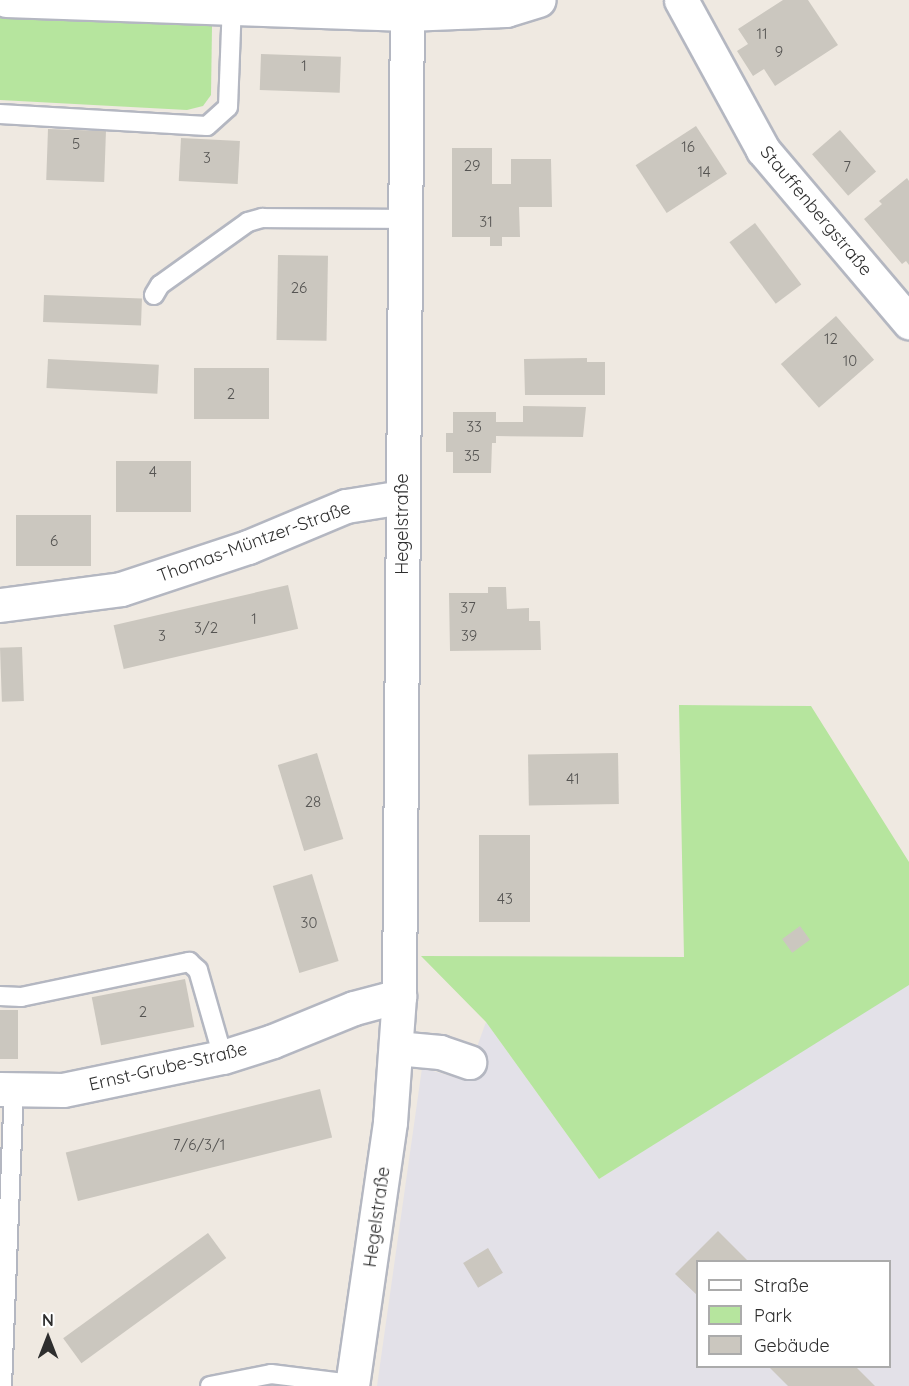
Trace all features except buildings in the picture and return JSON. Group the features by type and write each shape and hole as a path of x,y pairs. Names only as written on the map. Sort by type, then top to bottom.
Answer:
{"street":[{"path":"6,0 506,10 538,0"},
{"name":"Stauffenbergstraße","path":"681,0 763,150 909,322"},
{"name":"Hegelstraße","path":"353,1385 390,1122 399,996 406,7"},
{"name":"Thomas-Müntzer-Straße","path":"0,605 121,589 248,547 346,506 402,497"},
{"name":"Ernst-Grube-Straße","path":"7,1089 63,1090 223,1057 273,1041 354,1008 399,996"},
{"path":"396,1048 440,1052 469,1062"}],"lane":[{"path":"0,114 207,126 228,107 231,4"},
{"path":"154,295 160,285 248,222 262,218 406,219"},
{"path":"0,996 21,997 189,962 198,970 223,1057"},
{"path":"2,1386 7,1089"},
{"path":"210,1386 271,1374 353,1385"}],"shaded area":[{"path":"909,983 909,1386 377,1386 422,1068 465,1080 486,1022 599,1179"}],"green space":[{"path":"0,16 212,26 211,95 203,106 187,110 0,100"},
{"path":"679,705 811,706 909,862 909,985 599,1179 486,1022 421,956 684,957"}]}
